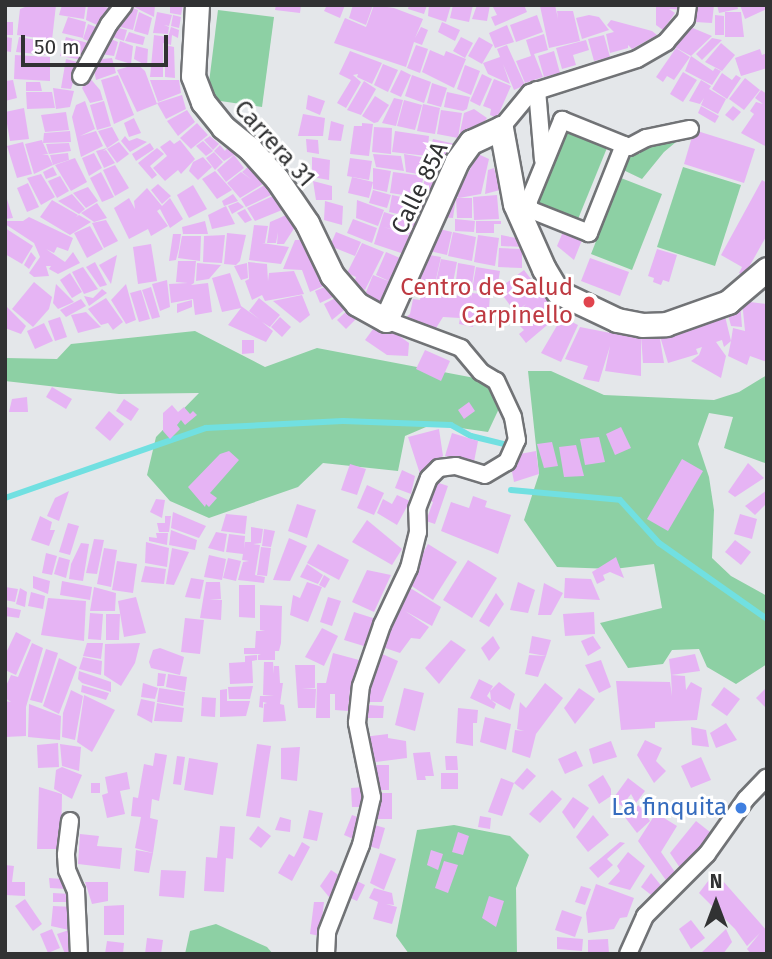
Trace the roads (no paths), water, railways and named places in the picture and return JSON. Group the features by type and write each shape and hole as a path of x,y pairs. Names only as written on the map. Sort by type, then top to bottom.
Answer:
{"street":[{"path":"81,76 109,24 124,5"},
{"name":"Carrera 31","path":"197,5 193,76 203,102 223,127 250,149 277,179 307,222 332,275 356,304 386,320"},
{"path":"688,5 686,19 666,42 637,59 530,93 501,128 515,204 544,269 558,292 617,320 642,325 666,324 728,302 767,270"},
{"path":"537,90 543,170"},
{"path":"624,145 589,233 531,210 528,203 562,120 629,147 646,138 690,129"},
{"name":"Calle 85A","path":"386,320 457,161 471,142 501,128"},
{"path":"326,954 327,932 361,845 372,797 357,723 361,686 382,625 410,568 418,532 417,509 429,478 439,468 456,467 485,475 508,462 517,440 513,416 496,381 481,372 461,348 386,320"},
{"path":"628,954 645,916 708,855 746,799 767,776"},
{"path":"70,821 67,870 76,891 79,954"}],"waterway":[{"path":"5,498 206,428 343,421 451,425 471,436 512,446"},
{"path":"511,490 620,500 659,543 767,619"}],"place":[{"name":"Centro de Salud Carpinello","path":"589,302"},
{"name":"La finquita","path":"741,808"}]}
